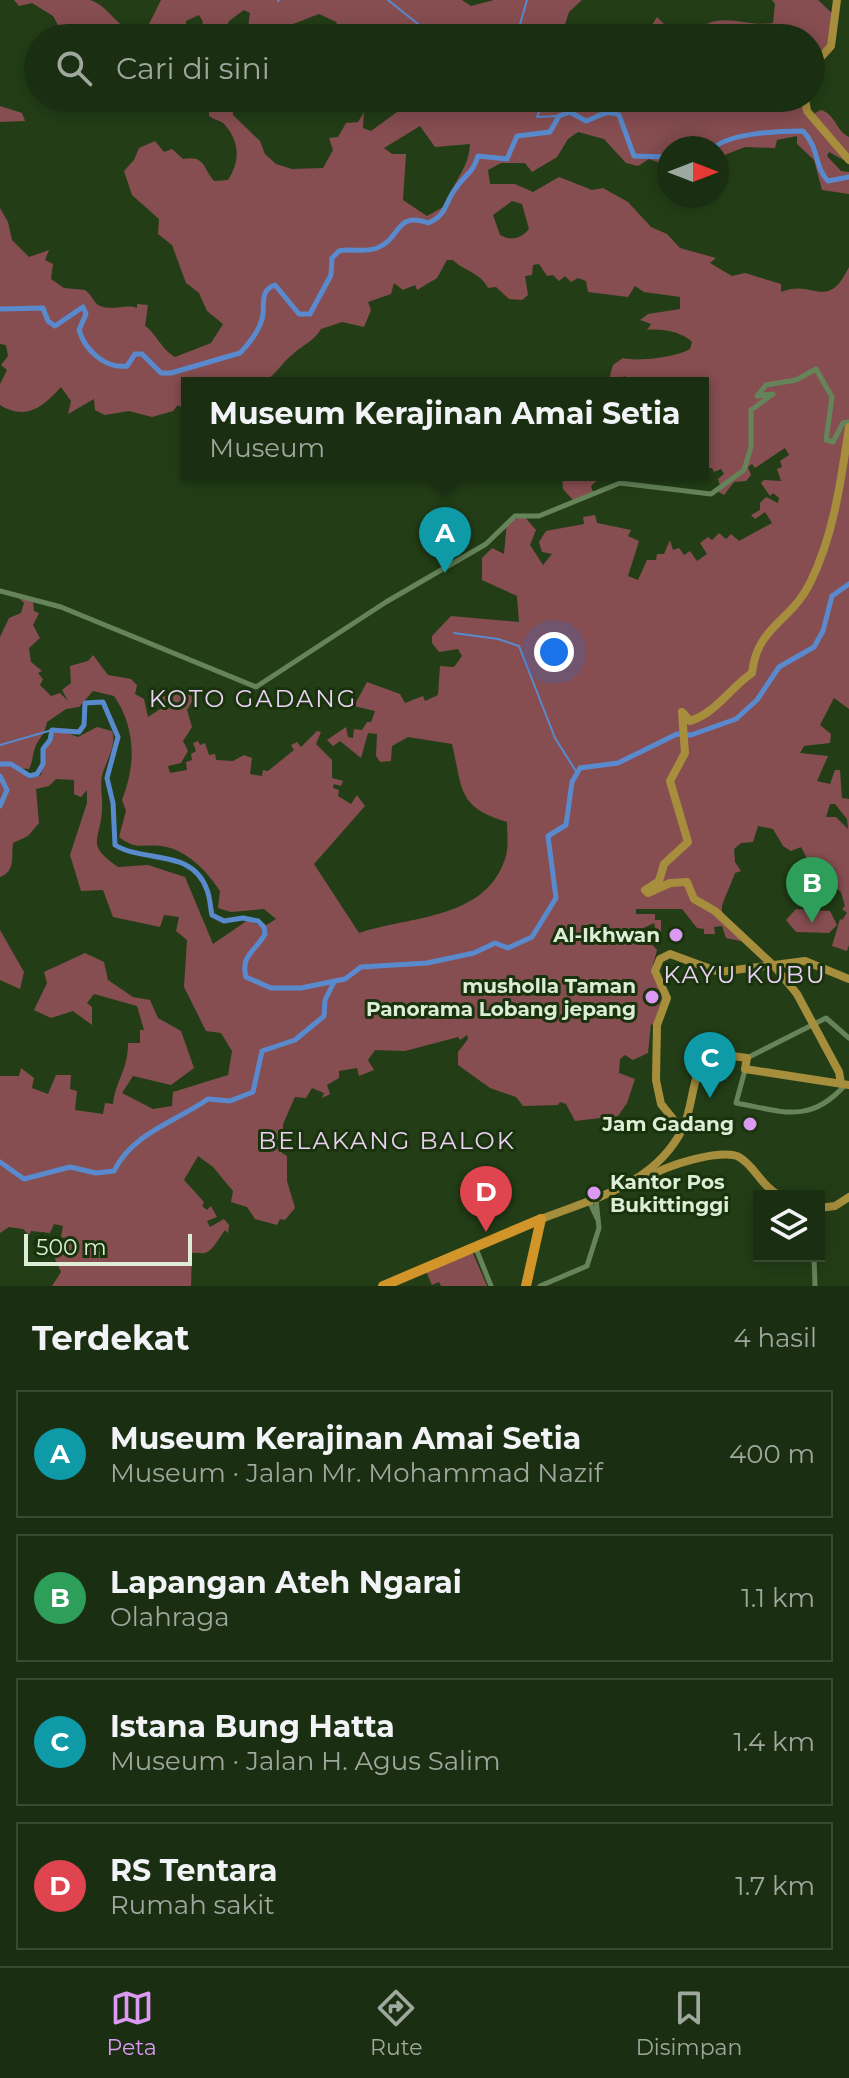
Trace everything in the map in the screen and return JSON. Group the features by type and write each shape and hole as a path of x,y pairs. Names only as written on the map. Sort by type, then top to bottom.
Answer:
{"highway":[{"path":"383,1286 541,1219"},
{"path":"526,1286 541,1219"}],"main road":[{"path":"825,53 831,46 837,0"},
{"path":"808,112 849,160"},
{"path":"845,1084 814,1022 771,963 715,911 697,902 687,882 645,891 659,881 666,860 688,842 670,781 685,753 683,711 690,721 708,714 737,683 752,673 754,653 763,637 801,601 828,544 849,424"},
{"path":"679,1127 661,1104 656,1080 657,1025 667,998 655,971 657,963 670,954 719,972 805,961 849,979"},
{"path":"638,1181 679,1127 707,1054 721,1052 747,1058 745,1069 845,1084"},
{"path":"541,1219 707,1157 723,1155 741,1158 770,1190"},
{"path":"825,1207 835,1206 849,1197"}],"street":[{"path":"0,591 61,607 256,687 392,598 491,540 515,516 539,516 600,488 626,482 711,494 744,470 752,443 751,410 773,394 757,396 766,385 796,380 816,369 832,397 826,440 833,442 843,423 849,424"},
{"path":"747,1058 814,1022 829,1018 849,1038"},
{"path":"745,1069 736,1103 765,1109 806,1113 837,1095 845,1084"},
{"path":"540,1286 584,1269 599,1232 592,1200"},
{"path":"475,1246 491,1286"},
{"path":"814,1262 815,1286"}],"shaded area":[{"path":"14,0 90,0 121,24 57,24 53,16 32,3 19,6"},
{"path":"161,0 462,0 471,6 494,0 582,0 569,12 565,24 337,24 319,14 293,24 248,24 250,13 244,10 228,24 202,24 199,15 186,21 186,24 149,24"},
{"path":"772,0 818,0 835,16 825,49 825,24 762,24 773,23 775,4"},
{"path":"730,20 762,24 706,24"},
{"path":"0,106 22,113 25,121 0,122"},
{"path":"209,112 233,112 260,141 265,154 276,164 292,169 323,168 333,150 329,138 338,137 346,123 358,122 364,112 363,128 371,131 397,112 825,112 849,137 849,163 829,152 827,156 841,171 849,172 849,194 822,190 814,160 797,144 797,136 777,140 775,148 745,147 729,153 729,136 657,136 657,162 649,159 638,166 626,163 604,139 578,132 568,139 557,157 532,172 525,163 501,163 488,170 490,184 515,184 533,192 559,177 592,190 603,188 628,202 651,227 667,234 680,248 716,258 710,263 732,276 745,273 781,284 781,292 792,289 826,291 841,281 849,267 849,709 834,698 820,725 831,734 830,743 804,746 800,753 828,756 817,781 830,784 835,770 840,770 842,798 849,799 849,945 847,951 832,946 840,919 847,913 842,909 845,906 841,892 833,886 824,894 823,901 799,904 798,900 814,894 811,889 814,880 808,871 810,864 801,847 791,851 783,846 773,829 758,826 753,842 741,843 734,849 735,862 741,871 735,873 722,909 727,922 745,942 726,938 722,926 714,927 715,934 704,934 704,929 697,928 682,909 636,909 636,914 655,914 655,920 661,920 661,932 656,932 654,923 639,930 657,950 653,965 666,996 656,1026 651,1024 648,1053 633,1060 625,1055 620,1059 619,1073 635,1079 627,1103 618,1116 575,1121 566,1104 560,1102 558,1105 523,1106 516,1097 490,1088 458,1065 458,1052 468,1039 467,1035 460,1040 458,1037 405,1051 375,1050 368,1060 374,1070 359,1076 357,1068 339,1071 339,1078 327,1085 330,1094 322,1098 324,1093 312,1088 306,1098 295,1097 283,1124 283,1140 277,1139 275,1143 280,1144 282,1153 287,1156 287,1181 295,1208 285,1220 280,1219 277,1225 255,1219 247,1207 231,1202 233,1191 213,1167 198,1156 184,1180 204,1202 202,1206 207,1210 211,1206 217,1217 207,1221 210,1227 224,1219 229,1225 228,1233 225,1230 208,1251 192,1253 191,1286 52,1286 61,1272 55,1259 60,1244 66,1245 68,1239 61,1237 63,1226 54,1224 50,1233 31,1231 29,1235 23,1229 9,1227 0,1233 0,1076 19,1076 21,1068 34,1078 32,1088 48,1094 56,1075 71,1075 70,1089 77,1091 75,1110 103,1114 105,1103 113,1104 128,1043 140,1043 140,1030 144,1030 137,1006 94,994 87,1003 92,1007 92,1025 73,1011 51,1018 34,1010 47,983 44,972 85,953 104,962 108,980 133,997 150,1000 158,1018 181,1031 194,1068 171,1085 133,1076 122,1093 153,1109 172,1106 173,1092 228,1075 232,1051 221,1033 206,1031 184,987 187,940 176,931 179,917 164,915 160,927 113,917 103,890 81,891 70,855 87,803 87,790 81,797 74,794 74,780 56,779 49,786 36,789 39,823 28,836 13,843 11,867 0,877 0,637 9,618 21,613 24,603 19,598 33,602 34,611 39,613 33,625 40,638 29,648 31,662 42,671 38,673 43,679 40,685 51,696 60,693 68,701 62,690 71,683 70,666 88,661 93,655 108,675 131,679 137,685 135,694 144,699 148,717 165,706 162,697 182,691 191,696 197,693 187,710 192,727 183,741 188,751 181,763 168,766 170,773 187,770 186,762 192,760 191,754 196,751 193,743 198,741 200,745 205,743 209,755 215,754 216,760 233,761 244,755 252,758 250,774 262,776 263,770 268,771 294,750 291,745 297,742 301,747 317,731 321,732 316,744 332,760 332,778 343,781 341,786 334,784 333,788 339,790 338,796 351,804 357,795 365,806 314,864 359,933 463,905 481,894 495,879 505,859 507,822 479,810 465,795 452,744 408,737 392,746 391,761 380,762 376,756 377,734 368,733 361,758 340,741 333,746 327,740 346,727 348,737 353,738 354,729 362,730 367,722 371,722 375,711 354,706 367,682 400,694 405,703 423,696 425,701 438,695 440,666 454,667 462,656 458,649 439,652 432,643 432,636 451,616 519,622 517,596 482,580 482,558 492,548 504,554 507,522 524,516 536,530 530,545 543,565 552,554 542,552 539,542 546,531 584,524 583,517 595,515 597,523 631,530 628,536 639,541 628,576 638,580 647,560 656,560 657,554 664,554 670,540 673,550 679,548 684,555 690,551 697,561 707,554 700,543 708,537 712,540 719,533 726,539 731,534 739,541 772,523 765,512 755,519 751,515 760,510 760,503 766,497 778,503 779,498 773,493 770,496 761,483 764,480 781,481 777,469 782,467 780,461 789,455 785,448 755,468 752,464 748,467 751,475 746,481 734,482 724,495 717,491 720,486 718,479 724,474 721,469 714,472 709,468 709,377 610,377 613,365 623,358 657,358 690,349 692,342 683,336 665,330 647,330 651,324 640,320 648,314 680,309 680,297 644,292 635,286 628,297 588,292 586,281 578,278 571,282 565,276 559,281 553,275 547,276 539,264 533,265 532,275 525,276 528,295 522,300 509,299 496,287 488,288 477,275 453,260 447,260 437,278 417,290 415,285 403,290 394,283 391,294 368,302 371,310 364,327 342,322 321,329 270,377 181,377 181,407 178,405 173,411 152,417 129,411 105,415 95,410 94,399 68,414 71,401 61,387 34,410 18,412 0,405 0,384 7,370 1,365 8,356 6,345 0,344 0,208 8,222 12,240 29,257 49,250 45,260 53,264 51,279 64,288 85,290 96,304 103,307 137,308 137,304 148,305 145,326 175,357 211,343 223,324 207,311 199,293 186,283 172,245 158,234 159,219 132,195 124,171 139,148 155,141 164,152 172,149 183,159 200,161 214,181 228,180 237,152 230,132 222,122 209,116","holes":["420,126 435,147 470,144 467,161 447,205 427,216 403,200 406,154 392,154 384,148","512,201 522,204 529,229 519,237 500,235 493,215","93,691 114,696 126,721 132,747 130,773 122,800 126,811 119,837 135,845 161,846 187,856 220,891 218,908 231,912 264,909 276,919 263,927 248,920 213,944 185,877 148,865 118,867 101,853 97,842 102,810 101,781 112,746 112,731 97,727 78,737 56,729 45,749 41,775 30,779 18,768 29,769 47,722 66,709 79,707","830,804 835,804 847,819 848,829 836,817 826,817"]},
{"path":"562,481 597,481 591,486 593,492 573,500 563,489"},
{"path":"796,909 830,911 837,925 829,933 796,932 786,920"},
{"path":"0,930 24,972 20,989 0,980"},
{"path":"472,1251 487,1286 441,1286 439,1282 432,1285 426,1271"}],"waterway":[{"path":"388,0 418,24"},
{"path":"520,24 527,0"},
{"path":"539,112 537,117 559,116"},
{"path":"0,309 43,308 48,321 55,326 83,307 86,314 79,330 97,357 111,364 127,366 135,354 142,354 161,373 171,373 240,353 258,328 266,291 275,285 299,314 310,314 331,275 332,258 339,251 377,248 385,244 404,223 434,220 478,156 507,159 517,136 550,132 559,116 570,112 586,121 606,113 619,115 634,156 657,157"},
{"path":"729,140 768,132 803,131 828,181 849,177"},
{"path":"0,764 11,764 30,776 37,774 43,764 43,749 50,740 52,730 79,732 84,725 85,703 103,702 118,737 107,778 113,803 115,845 140,854 167,858 191,868 207,890 212,915 224,921 243,918 258,921 264,927 265,934 247,958 246,977 271,988 301,988 345,979 361,967 427,963 474,953 495,943 508,948 532,937 556,898 548,836 566,825 572,782 580,768 618,763 677,734 691,735 736,719 757,700 779,667 814,647 823,631 832,596 849,584"},
{"path":"454,633 498,639 519,646 555,738 577,773"},
{"path":"0,745 52,730"},
{"path":"0,776 7,790 0,806"},
{"path":"0,1162 24,1179 70,1167 96,1173 114,1171 122,1158 143,1138 208,1099 230,1101 253,1092 262,1051 295,1040 324,1016 325,1000 334,982"}],"place":[{"name":"Museum Kerajinan Amai Setia","path":"445,573"},
{"name":"Lapangan Ateh Ngarai","path":"812,923"},
{"name":"Al-Ikhwan","path":"676,935"},
{"name":"musholla Taman Panorama Lobang jepang","path":"652,997"},
{"name":"Istana Bung Hatta","path":"710,1098"},
{"name":"Jam Gadang","path":"750,1124"},
{"name":"Kantor Pos Bukittinggi","path":"594,1193"},
{"name":"RS Tentara","path":"486,1232"}],"district":[{"name":"KOTO GADANG","path":"253,699"},
{"name":"KAYU KUBU","path":"745,975"},
{"name":"BELAKANG BALOK","path":"387,1141"}]}
